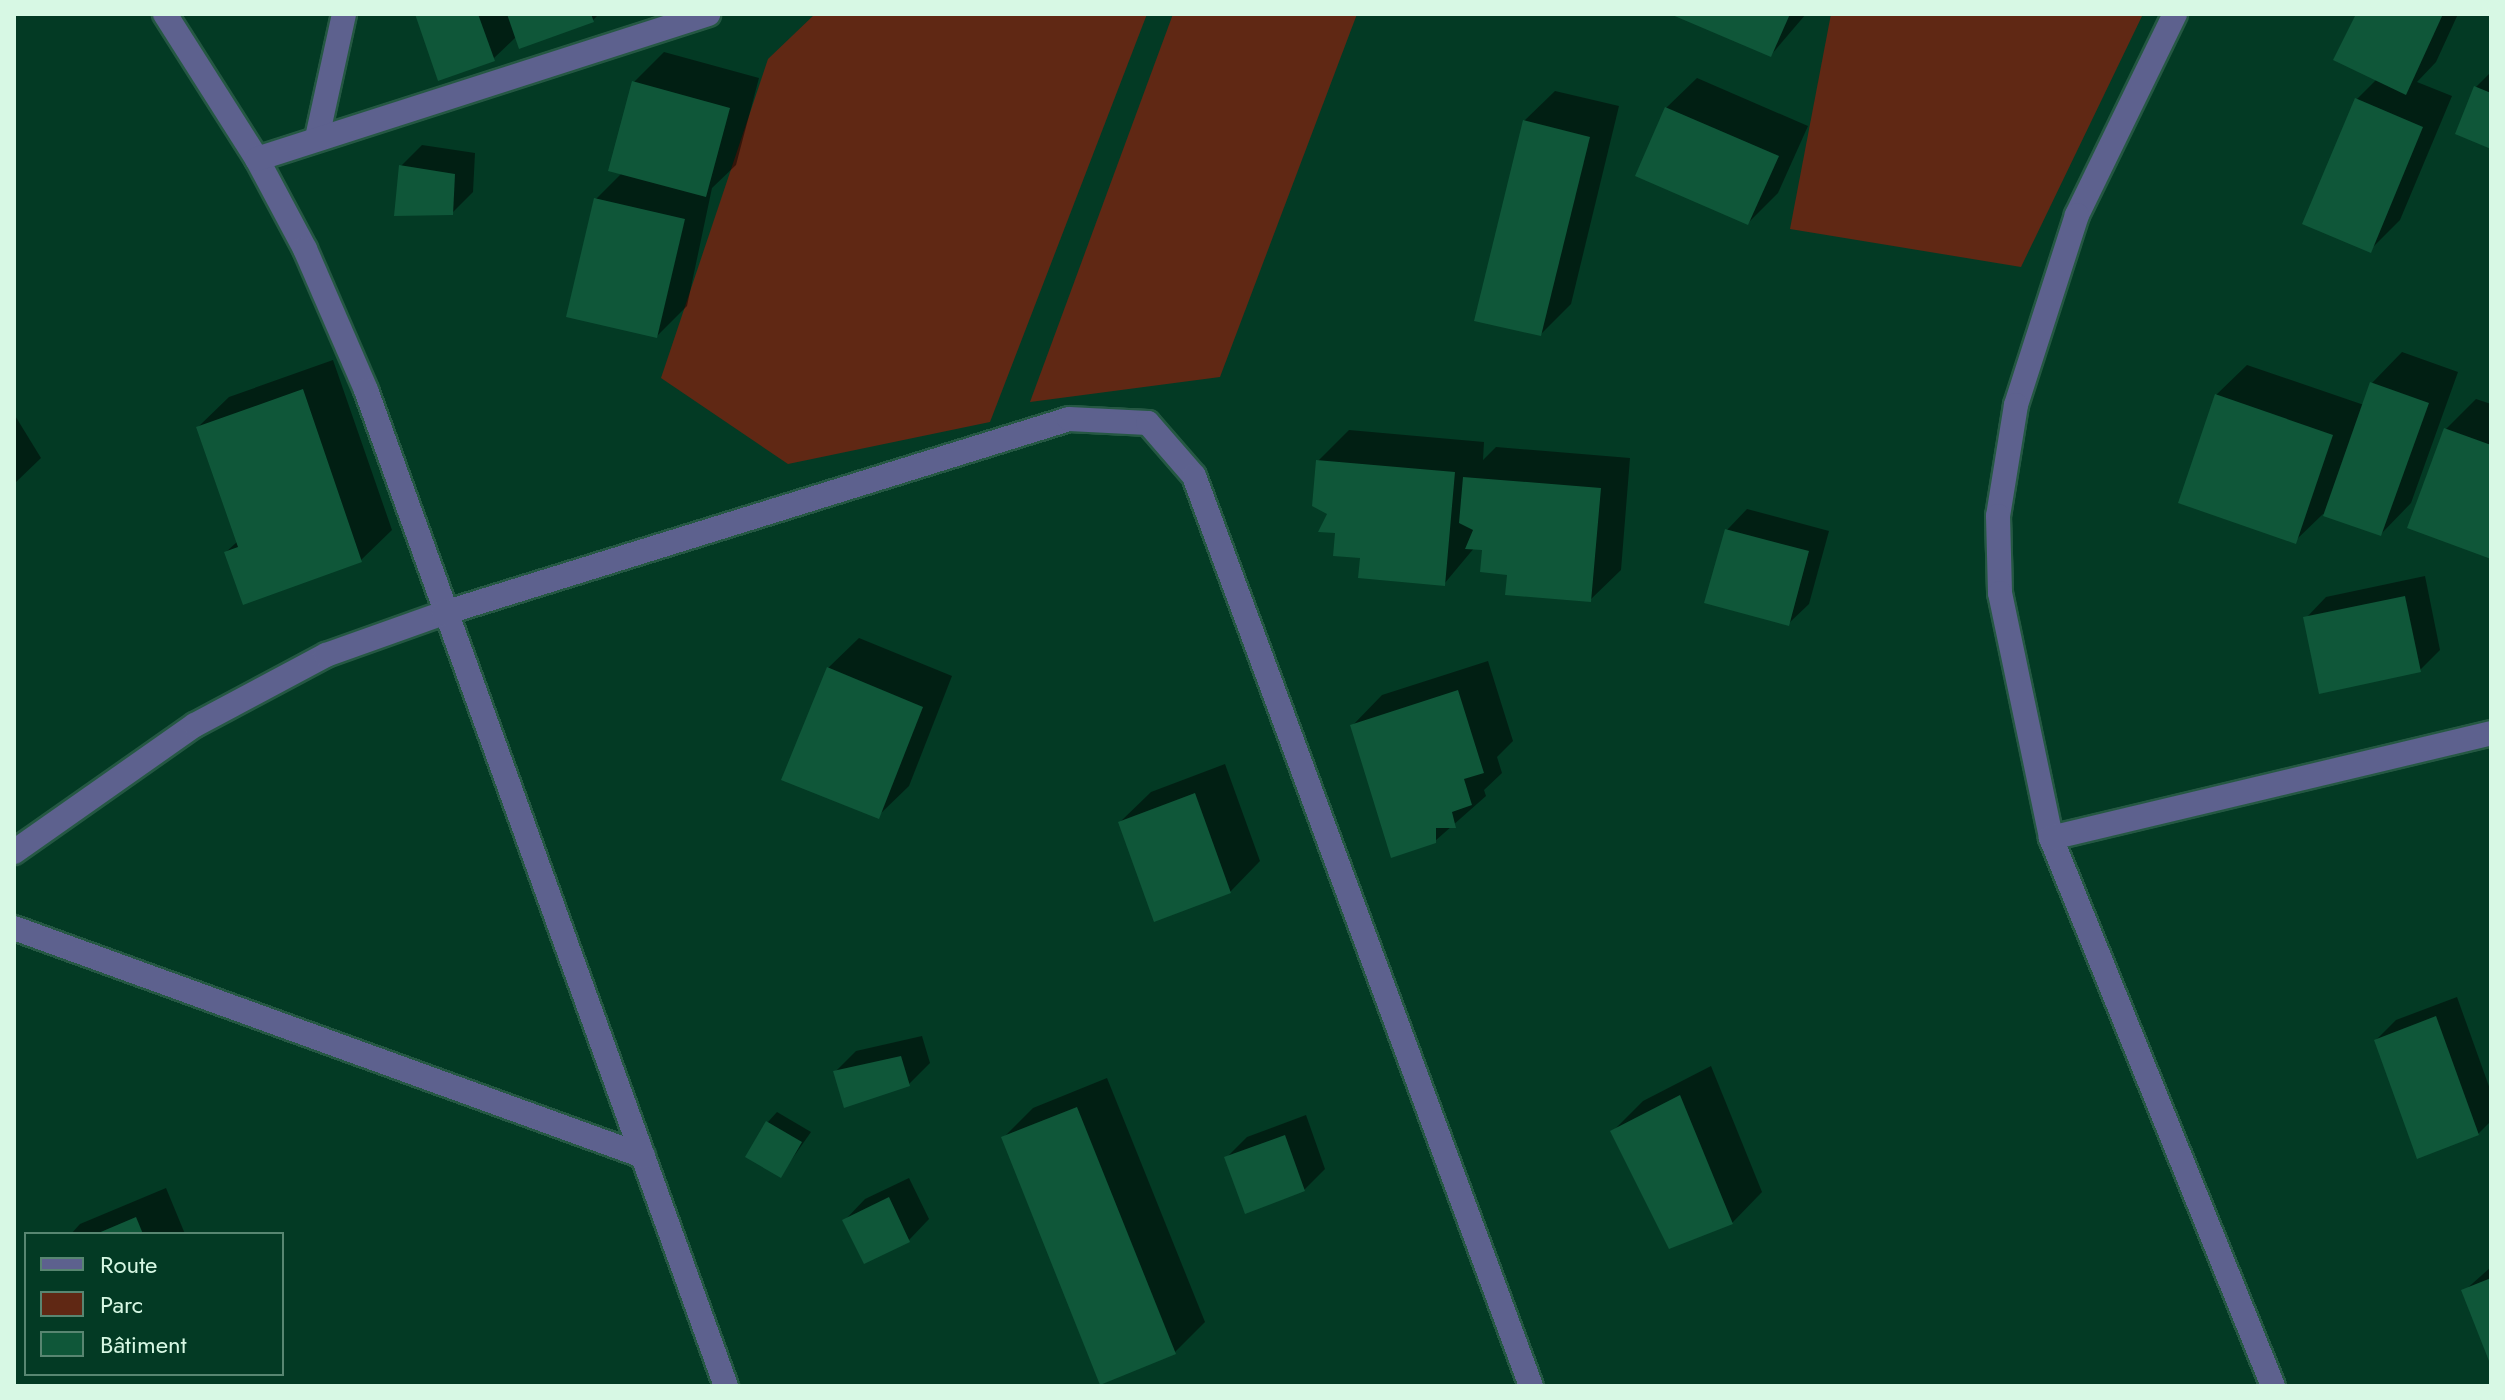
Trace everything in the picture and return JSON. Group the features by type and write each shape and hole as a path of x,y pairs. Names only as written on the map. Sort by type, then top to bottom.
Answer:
{"street":[{"path":"165,14 257,159 305,249 366,390 444,613 726,1386"},
{"path":"317,138 344,14"},
{"path":"257,159 708,14"},
{"path":"2175,14 2077,215 2016,405 1998,516 2003,607 2051,838 2273,1386"},
{"path":"14,852 195,725 326,655 444,613 1069,419 1148,423 1194,476 1531,1386"},
{"path":"2051,838 2491,733"},
{"path":"14,928 643,1156"}],"green space":[{"path":"815,14 1147,14 990,422 788,464 661,378 768,59"},
{"path":"1173,14 1357,14 1220,377 1030,402"},
{"path":"1831,14 2143,14 2021,267 1790,229"}],"building":[{"path":"415,14 478,14 495,61 438,81"},
{"path":"507,14 591,14 594,22 519,49"},
{"path":"1670,14 1790,14 1771,57"},
{"path":"2356,14 2443,14 2406,95 2333,60"},
{"path":"632,81 730,108 706,197 608,171"},
{"path":"2474,86 2491,93 2491,149 2455,134"},
{"path":"2355,98 2423,127 2371,253 2302,224"},
{"path":"1665,107 1779,156 1748,225 1635,176"},
{"path":"1523,120 1590,137 1541,336 1474,321"},
{"path":"399,165 455,174 453,215 394,216"},
{"path":"594,198 685,219 657,338 566,317"},
{"path":"2370,382 2429,403 2381,536 2323,516"},
{"path":"303,389 362,562 243,605 224,552 238,547 196,427"},
{"path":"2215,394 2333,435 2296,544 2178,503"},
{"path":"2444,428 2491,445 2491,559 2407,528"},
{"path":"1316,460 1455,472 1445,586 1358,578 1360,558 1333,556 1335,533 1318,532 1327,514 1312,506"},
{"path":"1463,477 1601,488 1591,602 1505,595 1507,575 1480,572 1482,550 1465,549 1473,530 1459,523"},
{"path":"1725,529 1809,551 1789,626 1704,603"},
{"path":"2405,596 2421,672 2319,694 2303,617"},
{"path":"827,667 923,707 879,819 781,780"},
{"path":"1458,690 1484,773 1464,779 1472,805 1452,812 1456,828 1436,828 1436,843 1391,858 1350,725"},
{"path":"1195,793 1231,893 1154,922 1118,822"},
{"path":"2436,1016 2479,1135 2417,1159 2374,1040"},
{"path":"901,1056 910,1086 844,1108 833,1071"},
{"path":"1680,1095 1733,1224 1669,1249 1610,1131"},
{"path":"1077,1107 1176,1354 1100,1385 1001,1137"},
{"path":"766,1121 802,1142 781,1178 745,1157"},
{"path":"1285,1135 1305,1191 1245,1214 1224,1157"},
{"path":"889,1197 910,1242 864,1264 842,1220"},
{"path":"136,1217 142,1232 101,1232"},
{"path":"2491,1278 2491,1366 2461,1290"}]}
